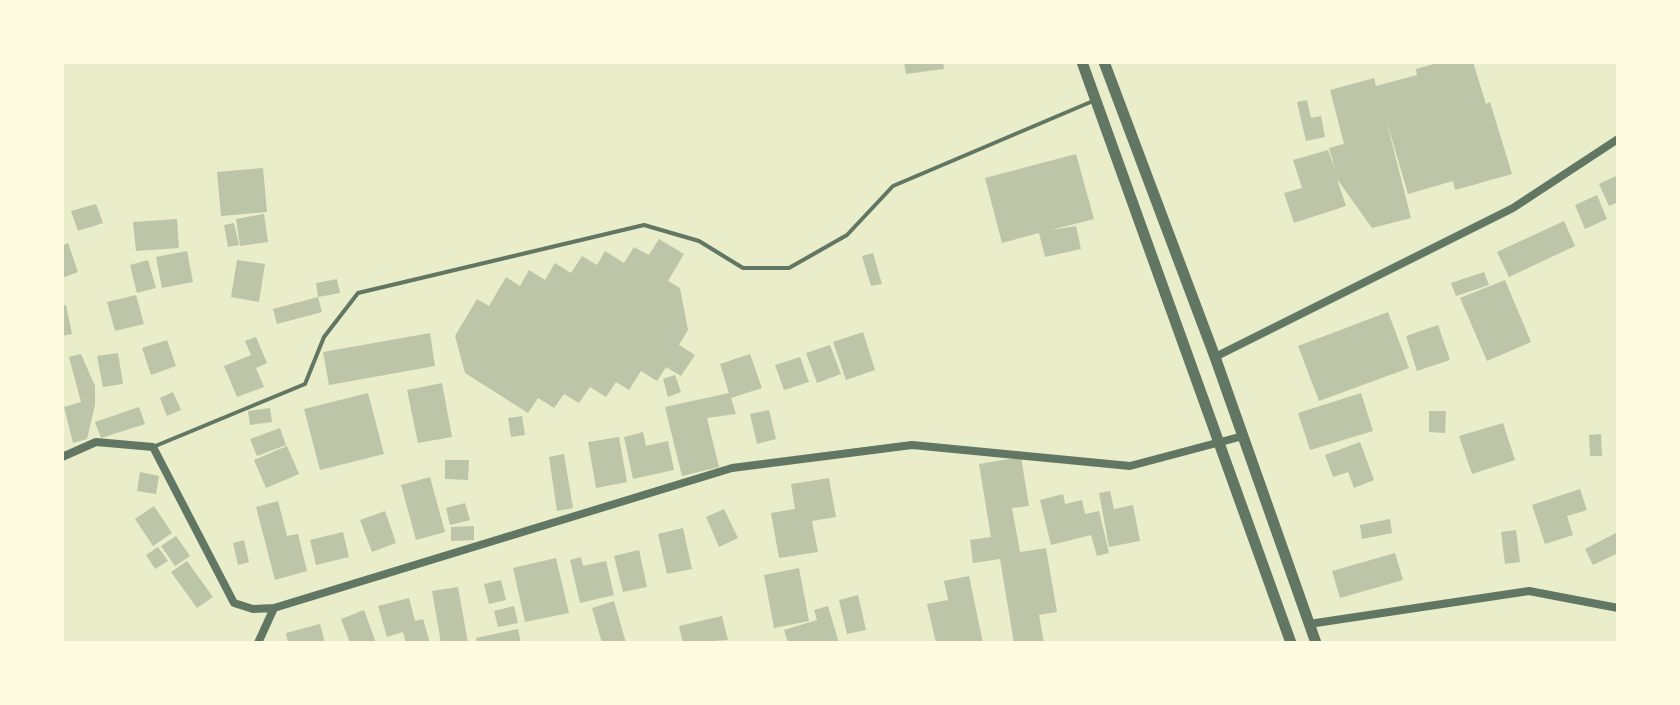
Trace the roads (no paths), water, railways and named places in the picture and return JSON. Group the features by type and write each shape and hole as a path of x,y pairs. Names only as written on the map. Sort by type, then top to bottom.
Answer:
{"street":[{"path":"1082,62 1291,643"},
{"path":"1104,62 1215,357 1316,643"},
{"path":"1215,357 1513,208 1618,139"},
{"path":"62,457 96,442 153,447 234,603 253,609 274,608 732,468 912,445 1130,466 1219,445 1243,436"},
{"path":"1309,624 1529,591 1618,608"},
{"path":"258,643 274,608"}],"lane":[{"path":"153,447 305,384 324,337 358,293 644,225 699,241 743,268 789,268 847,235 893,186 1095,100"}]}
